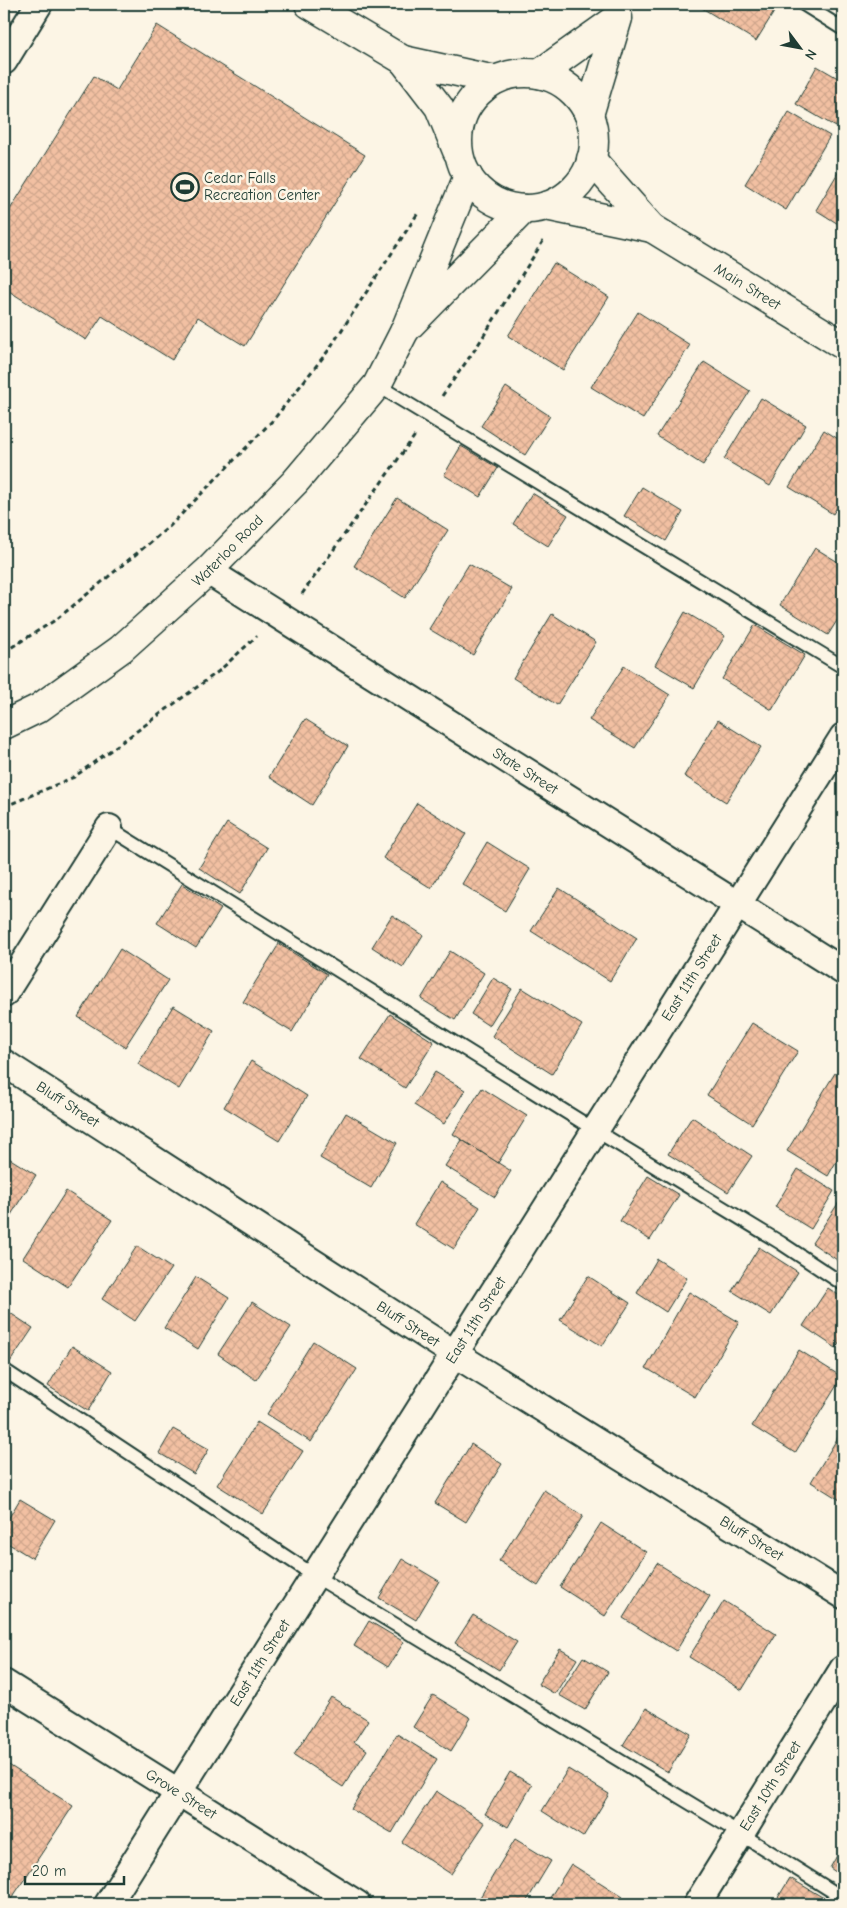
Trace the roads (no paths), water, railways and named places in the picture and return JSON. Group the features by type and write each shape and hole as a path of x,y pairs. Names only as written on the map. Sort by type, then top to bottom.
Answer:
{"main road":[{"path":"309,4 403,60 495,80"},
{"path":"539,74 623,11"},
{"path":"589,115 623,11"},
{"path":"403,60 440,107 463,166 482,193 502,204 535,207 566,196 582,179 592,159 594,137 589,115 577,96 571,91 560,82 539,74 517,73 495,80 477,93 464,112 458,133 463,166"},
{"name":"Main Street","path":"592,159 652,228 843,345"},
{"name":"Waterloo Road","path":"4,725 39,708 121,649 208,571 295,482 377,385 405,330 463,166"},
{"name":"Waterloo Road","path":"405,330 535,207"},
{"name":"Main Street","path":"535,207 652,228"}],"street":[{"path":"4,61 39,4"},
{"name":"State Street","path":"208,571 843,971"},
{"name":"East 11th Street","path":"108,1904 843,737"},
{"path":"4,994 109,828"},
{"name":"Bluff Street","path":"4,1064 455,1354 843,1594"},
{"name":"East 10th Street","path":"697,1904 843,1669"},
{"name":"Grove Street","path":"4,1683 357,1904"}],"lane":[{"path":"803,4 843,29"},
{"path":"377,385 843,667"},
{"path":"109,828 595,1130 781,1243 843,1284"},
{"path":"4,1370 315,1576 741,1834 843,1898"}],"place":[{"name":"Cedar Falls Recreation Center","path":"185,187"}]}
